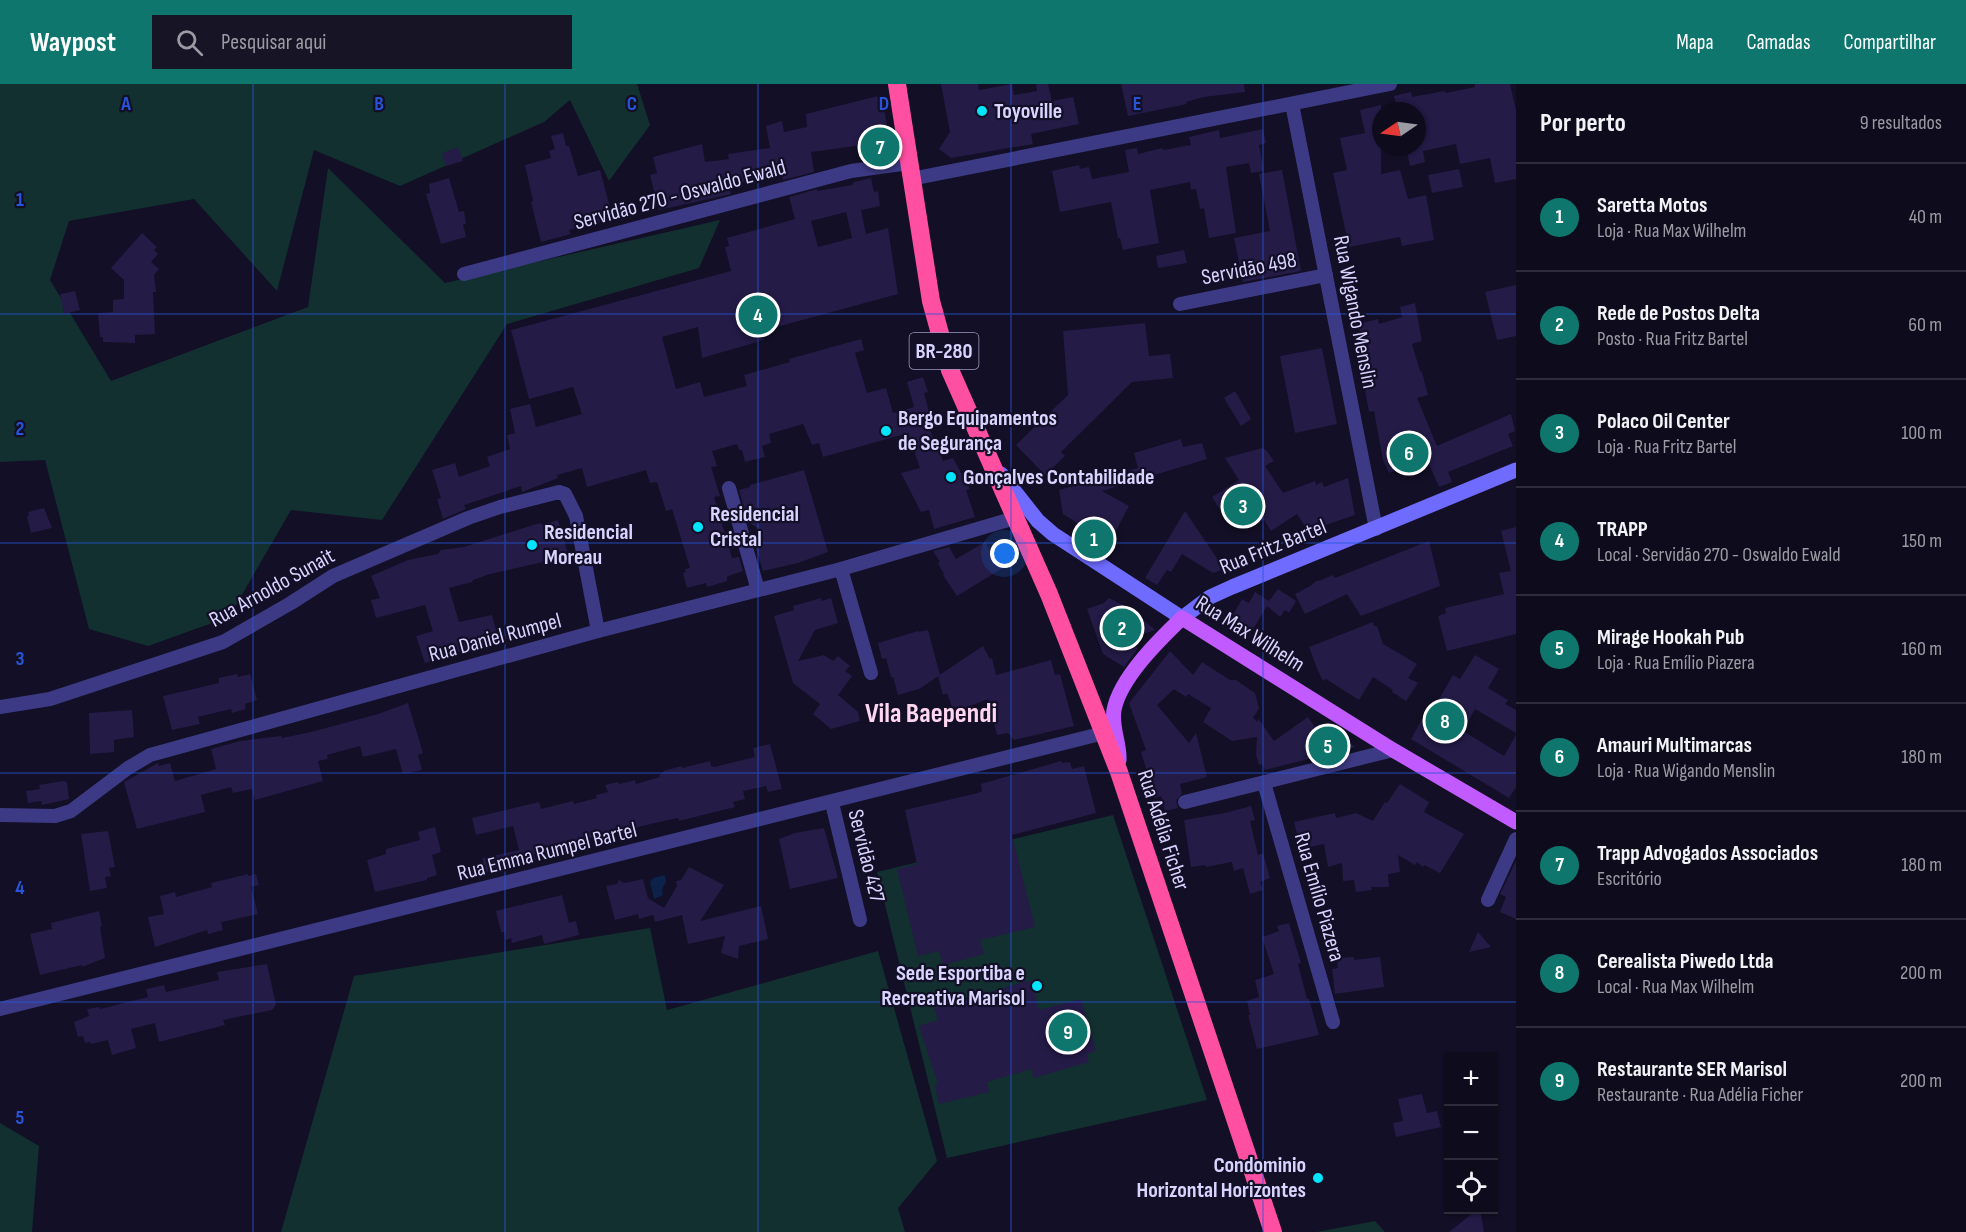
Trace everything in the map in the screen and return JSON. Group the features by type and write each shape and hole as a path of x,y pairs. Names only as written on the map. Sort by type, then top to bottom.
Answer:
{"highway":[{"name":"BR-280","path":"897,84 931,301 939,336 950,370 985,453"},
{"name":"Rua Adélia Ficher","path":"985,453 1049,594 1082,683 1119,772 1273,1232"}],"main road":[{"name":"Rua Max Wilhelm","path":"1182,618 1393,750 1516,822"},
{"name":"Rua Fritz Bartel","path":"1119,772 1120,753 1115,733 1114,712 1117,700 1134,671 1182,618"}],"street":[{"name":"Servidão 270 - Oswaldo Ewald","path":"464,274 851,171 910,171 1292,104 1390,84"},
{"name":"Rua Wigando Menslin","path":"1292,104 1377,529"},
{"name":"Servidão 498","path":"1180,304 1326,275"},
{"name":"Rua Max Wilhelm","path":"985,453 1023,503 1053,534 1182,618"},
{"name":"Rua Fritz Bartel","path":"1182,618 1210,597 1232,587 1516,470"},
{"path":"729,488 759,590"},
{"name":"Rua Arnoldo Sunait","path":"0,706 50,699 224,642 333,576 468,518 559,492 565,494 576,516 598,632"},
{"name":"Rua Daniel Rumpel","path":"0,816 55,816 71,811 128,768 150,755 598,632 840,569 1015,518"},
{"path":"840,569 871,673"},
{"name":"Rua Emma Rumpel Bartel","path":"0,1010 1104,733"},
{"path":"1185,802 1393,750"},
{"name":"Rua Emílio Piazera","path":"1264,783 1333,1022"},
{"name":"Servidão 427","path":"832,803 860,920"},
{"path":"1488,900 1516,839"}],"green space":[{"path":"0,84 637,84 650,125 609,181 570,100 544,122 400,186 314,150 277,291 194,199 69,221 50,280 111,381 308,307 328,168 445,283 720,220 699,268 507,324 382,520 291,510 229,617 148,646 89,629 45,460 0,462"},
{"name":"Sede Esportiba e Recreativa Marisol","path":"1113,815 1207,1100 947,1158 877,872"},
{"path":"650,928 667,1010 878,951 937,1161 898,1208 905,1232 281,1232 354,976"},
{"path":"0,1123 39,1146 32,1232 0,1232"},
{"path":"1375,1221 1385,1232 1317,1232"}],"water":[{"path":"665,875 663,895 654,899 650,882 653,878"}],"building":[{"name":"Toyoville","path":"941,84 978,84 979,90 1012,84 1014,95 1037,91 1036,84 1048,84 1052,101 1073,97 1079,124 1031,134 1033,144 951,158 939,149 950,132"},
{"path":"1121,84 1244,84 1245,92 1204,97 1186,102 1187,104 1128,116"},
{"path":"1475,84 1510,84 1516,110 1516,179 1495,183 1490,158 1460,164 1456,144 1426,150 1426,102 1396,102 1394,96 1411,92 1412,97 1475,87"},
{"path":"882,95 892,156 865,160 863,145 811,152 814,172 783,180 782,176 729,184 731,194 659,210 650,175 657,173 653,157 702,144 705,162 729,159 728,154 770,148 766,126 782,121 784,132 807,127 806,114"},
{"path":"1372,107 1372,156 1381,156 1381,174 1400,170 1408,199 1426,195 1434,240 1402,246 1400,237 1349,247 1333,173 1347,170 1340,138 1365,133 1360,110"},
{"path":"1263,129 1266,143 1259,145 1264,171 1251,173 1249,163 1226,167 1236,233 1209,238 1204,208 1200,209 1196,189 1191,190 1190,182 1150,190 1159,243 1123,250 1120,238 1118,238 1111,202 1060,212 1052,171 1079,165 1080,169 1089,167 1092,179 1129,172 1125,150 1137,148 1138,154 1191,145 1189,137 1219,130 1220,138"},
{"path":"563,133 578,176 600,170 613,219 569,230 571,234 541,242 525,165 551,158 549,151 555,149 551,136"},
{"path":"458,147 463,161 446,166 442,153"},
{"path":"1408,156 1424,156 1425,162 1410,166"},
{"path":"1459,169 1463,187 1432,193 1428,175"},
{"path":"1282,170 1301,271 1243,282 1234,238 1270,231 1259,174"},
{"path":"449,178 459,212 464,211 466,224 463,224 466,237 441,244 426,194 430,193 429,184"},
{"path":"871,178 874,192 878,191 880,206 861,210 866,234 888,228 898,294 762,331 764,340 702,358 698,327 662,337 676,389 700,382 704,397 747,386 744,375 790,362 789,359 861,339 864,350 855,353 867,393 886,388 893,413 914,407 907,382 923,377 928,392 924,393 933,427 929,428 943,461 953,458 970,489 966,490 975,517 934,529 929,510 921,512 901,473 920,468 908,433 823,457 819,443 812,445 803,424 769,434 771,443 762,446 765,457 745,462 742,450 739,450 737,444 712,451 717,466 711,467 720,496 714,497 732,558 739,557 743,571 727,577 727,581 707,587 706,583 687,588 683,573 686,572 685,569 690,568 672,509 666,511 657,482 650,483 646,470 587,487 582,468 557,475 558,478 522,492 521,486 464,505 466,509 443,519 437,499 441,498 432,470 455,463 459,477 490,466 487,457 510,449 507,435 515,433 510,409 530,404 536,427 582,414 573,387 529,399 511,330 731,271 725,247 729,246 727,238 795,219 789,197 817,189 817,191 852,185 854,182","holes":["846,212 852,238 818,247 811,221"]},
{"path":"142,233 157,247 154,250 158,254 151,262 159,269 154,275 155,334 135,335 135,343 103,342 103,337 100,337 98,313 113,312 113,300 124,299 124,280 111,268"},
{"path":"1184,250 1187,263 1158,268 1156,256"},
{"path":"1516,285 1516,336 1497,340 1485,292"},
{"path":"75,291 80,310 64,314 60,294"},
{"path":"1415,303 1422,341 1412,344 1428,395 1417,398 1437,446 1511,414 1515,431 1508,434 1513,446 1448,472 1452,482 1439,487 1426,457 1389,473 1383,460 1374,411 1369,412 1363,379 1364,374 1370,372 1358,324 1378,319 1379,324 1402,317 1400,307"},
{"path":"1145,323 1149,356 1170,354 1173,378 1132,382 1061,452 1065,456 1045,475 1016,445 1068,395 1063,331"},
{"path":"1322,348 1337,424 1295,433 1280,356"},
{"path":"1235,391 1251,419 1241,426 1224,398"},
{"path":"1181,439 1183,447 1202,443 1207,459 1102,491 1129,506 1103,555 1076,537 1082,526 1063,514 1059,490 1138,468 1134,453"},
{"path":"1262,448 1274,461 1265,466 1283,493 1315,481 1316,485 1322,482 1324,487 1348,478 1355,515 1308,531 1297,514 1271,531 1264,520 1253,526 1244,512 1228,522 1212,497 1239,480 1225,458"},
{"path":"804,470 828,552 798,563 763,571 753,539 759,529 748,522 739,490"},
{"path":"44,508 52,528 31,533 28,512"},
{"path":"1185,511 1224,569 1213,573 1182,554 1171,572 1167,570 1157,585 1145,578"},
{"path":"558,520 568,554 490,574 449,588 459,622 492,615 499,642 425,663 416,636 433,631 425,605 376,618 371,600 380,598 371,576 408,560 438,554 441,550 464,547 533,525"},
{"path":"1516,527 1516,634 1447,651 1438,616 1446,613 1445,608 1504,594 1499,573 1511,571 1501,531"},
{"path":"1429,541 1440,586 1361,616 1347,594 1305,614 1295,594 1316,581 1333,575 1335,578"},
{"path":"985,542 993,557 999,553 1006,566 957,596 943,575 938,563 940,562 933,551 949,547 956,559"},
{"path":"1278,589 1296,601 1289,613 1285,610 1280,617 1267,606 1250,634 1229,622 1242,599 1249,603 1255,592 1269,601"},
{"path":"821,598 821,601 831,598 838,623 815,630 798,661 824,655 833,661 838,656 850,666 845,671 852,676 838,695 858,712 860,721 831,729 813,714 820,704 793,683 774,616 794,610 793,606"},
{"path":"1109,598 1132,610 1155,630 1126,640 1138,648 1124,667 1103,654 1087,609 1104,603"},
{"path":"1373,622 1374,626 1377,626 1383,644 1417,664 1408,678 1418,683 1406,701 1373,677 1359,700 1326,679 1323,681 1318,671 1309,647"},
{"path":"928,630 940,675 919,689 898,695 886,658 882,659 878,643"},
{"path":"983,646 990,659 992,658 996,675 1051,660 1055,675 1060,674 1074,726 1014,740 1008,733 997,735 988,699 954,712 947,693 943,695 938,676"},
{"path":"1170,651 1193,675 1202,662 1255,693 1259,708 1253,718 1258,722 1258,718 1274,741 1308,717 1315,727 1320,724 1356,747 1265,770 1262,764 1259,765 1256,755 1257,737 1232,741 1203,722 1211,708 1188,694 1186,697 1174,689 1157,705 1189,743 1196,733 1207,777 1180,784 1182,794 1176,800 1178,808 1165,811 1161,796 1155,798 1141,752 1146,750 1129,703"},
{"path":"1475,655 1499,669 1488,688 1508,700 1505,704 1516,710 1516,733 1475,709 1463,731 1504,756 1516,735 1516,787 1509,798 1411,739 1428,709 1432,711 1453,675 1460,679"},
{"path":"237,674 238,677 250,674 257,700 245,704 246,709 232,713 231,709 198,717 200,724 172,730 163,696 219,683 219,678"},
{"path":"408,703 423,753 418,755 422,770 403,774 396,749 363,757 360,746 327,755 328,759 318,761 323,781 255,800 252,789 233,793 231,787 201,795 205,812 137,829 124,782 158,763 159,766 170,763 175,781 216,769 211,749 240,741 281,736 282,738 311,732 378,714"},
{"path":"132,710 134,737 114,740 114,752 90,754 89,713"},
{"path":"770,744 782,789 768,792 766,786 743,791 745,799 733,802 735,807 679,821 678,818 583,840 583,842 534,854 536,860 486,872 482,858 519,850 513,826 476,835 472,818 539,802 541,809 573,801 574,804 597,798 596,795 608,792 605,785 635,780 636,784 660,777 663,771 682,766 682,768 710,761 711,766 714,767 755,757 753,748"},
{"path":"1061,761 1062,763 1070,762 1072,769 1084,766 1096,813 1012,835 1035,927 980,940 984,954 943,965 939,951 918,956 897,869 917,864 905,810 978,793 982,791 981,784"},
{"path":"67,782 69,799 42,805 41,801 28,803 26,791 40,789 39,785"},
{"path":"1400,784 1429,802 1424,812 1464,834 1440,873 1424,865 1423,867 1417,862 1415,865 1398,855 1400,872 1388,874 1389,887 1371,887 1372,890 1356,892 1354,880 1343,881 1342,863 1328,867 1324,844 1301,849 1294,822 1335,813 1336,818 1356,813 1373,821"},
{"path":"1251,806 1255,820 1250,821 1258,855 1263,853 1270,878 1260,882 1263,890 1250,894 1243,868 1234,871 1232,862 1206,867 1205,865 1191,867 1184,820"},
{"path":"435,827 441,852 432,855 437,875 427,880 375,892 367,860 386,854 386,849 420,840 418,832"},
{"path":"824,828 838,878 790,889 779,839 795,833"},
{"path":"108,831 115,867 109,868 111,876 105,877 107,888 90,891 81,834"},
{"path":"1516,861 1516,919 1500,912 1506,897 1500,894"},
{"path":"689,867 724,885 700,921 761,906 768,939 739,946 738,959 721,953 725,936 688,944 682,915 655,922 653,915 639,919 638,914 615,920 606,886 617,884 619,880 624,883 643,879 648,898 664,908 677,886 676,881 681,880"},
{"path":"248,874 248,876 256,874 259,885 251,887 258,914 221,922 223,930 208,934 207,930 155,947 148,917 164,914 160,896 175,892 176,897 212,887 211,883"},
{"path":"562,895 569,923 576,921 579,935 544,944 542,935 512,943 511,938 506,940 504,932 501,932 496,911"},
{"path":"99,911 105,958 82,967 82,965 40,975 30,934 52,929 51,923"},
{"path":"1289,923 1301,963 1298,964 1307,999 1309,999 1319,1035 1257,1049 1248,1015 1250,1015 1247,1001 1259,997 1255,980 1274,974 1262,937 1279,931 1277,926"},
{"path":"1478,932 1491,947 1469,952"},
{"path":"1354,957 1354,960 1380,957 1384,987 1335,994 1332,969 1338,968 1337,958"},
{"path":"267,964 276,1005 272,1010 223,1020 225,1025 159,1042 155,1023 131,1029 136,1048 112,1055 108,1040 91,1044 90,1042 85,1043 83,1036 78,1037 74,1022 89,1016 87,1009 99,1007 100,1009 148,997 146,989 164,985 166,992 219,980 217,972"},
{"path":"1031,980 1039,1010 1081,999 1096,1051 1087,1054 1089,1062 1034,1078 1031,1069 987,1082 989,1092 939,1104 935,1085 938,1084 919,1026 938,1020 934,1008"},
{"path":"1422,1094 1427,1113 1437,1111 1441,1127 1396,1137 1393,1123 1403,1121 1398,1099"},
{"path":"1472,1214 1481,1214 1484,1232 1449,1232"}],"place":[{"name":"Toyoville","path":"982,111"},
{"name":"Trapp Advogados Associados","path":"880,147"},
{"name":"TRAPP","path":"758,315"},
{"name":"Bergo Equipamentos de Segurança","path":"886,431"},
{"name":"Amauri Multimarcas","path":"1409,453"},
{"name":"Gonçalves Contabilidade","path":"951,477"},
{"name":"Polaco Oil Center","path":"1243,506"},
{"name":"Residencial Cristal","path":"698,527"},
{"name":"Saretta Motos","path":"1094,539"},
{"name":"Residencial Moreau","path":"532,545"},
{"name":"Rede de Postos Delta","path":"1122,628"},
{"name":"Cerealista Piwedo Ltda","path":"1445,721"},
{"name":"Mirage Hookah Pub","path":"1328,746"},
{"name":"Sede Esportiba e Recreativa Marisol","path":"1037,986"},
{"name":"Restaurante SER Marisol","path":"1068,1032"},
{"name":"Condominio Horizontal Horizontes","path":"1318,1178"}],"district":[{"name":"Vila Baependi","path":"931,713"}]}
